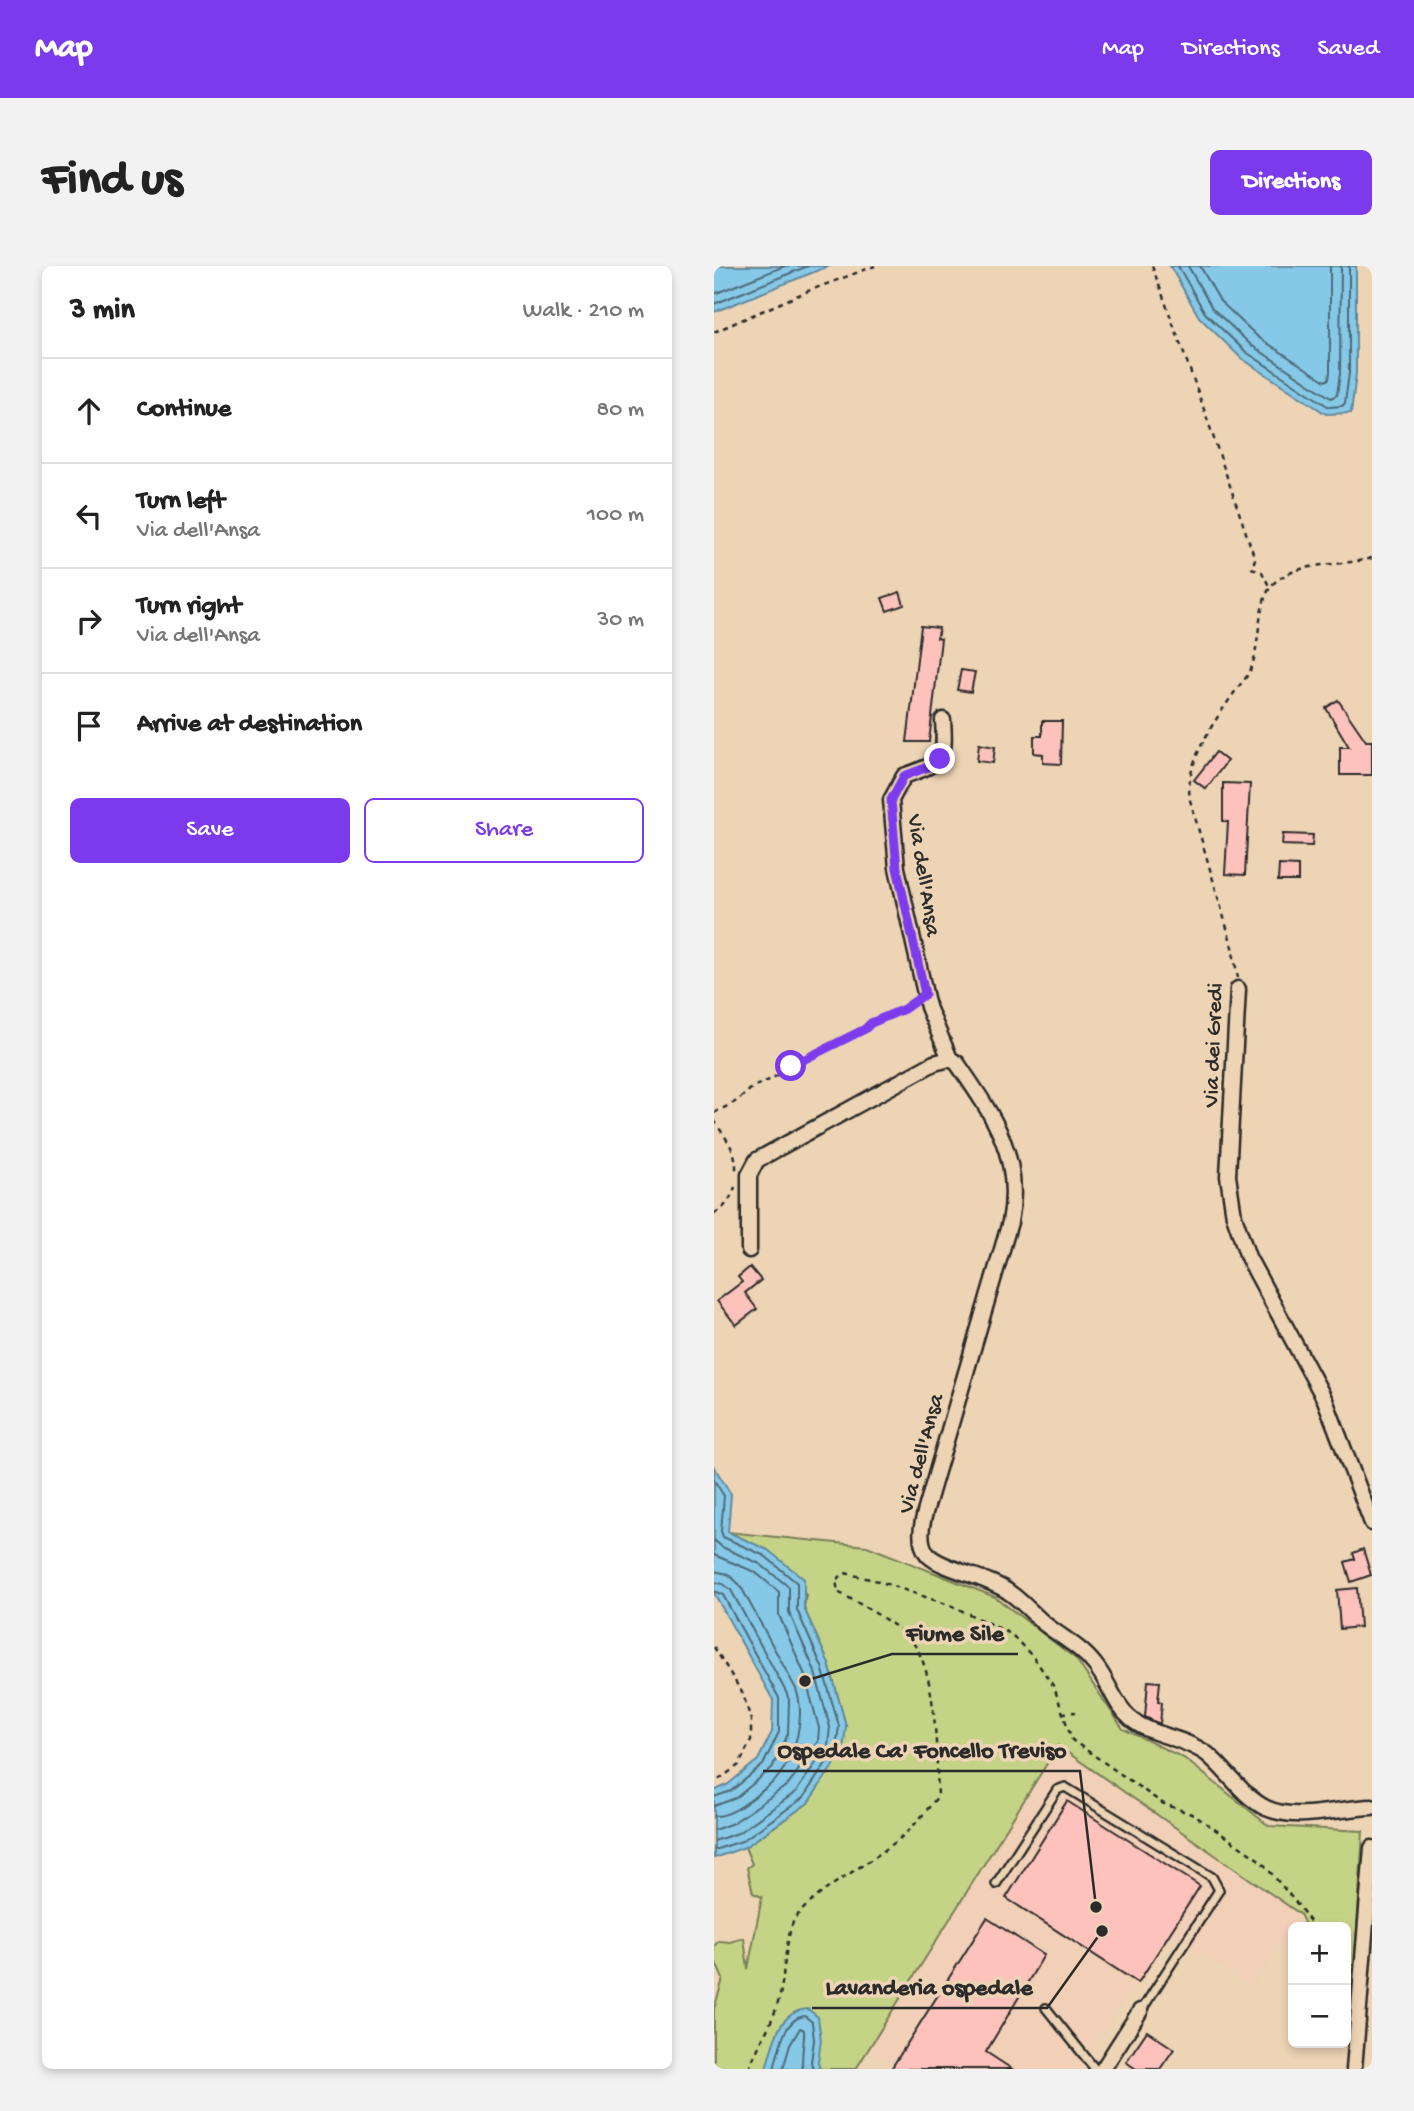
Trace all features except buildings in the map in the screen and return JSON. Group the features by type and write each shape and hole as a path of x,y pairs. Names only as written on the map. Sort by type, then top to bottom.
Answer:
{"street":[{"name":"Via dell'Ansa","path":"943,720 945,748 940,759 928,767 904,776 891,800 897,868 925,994 935,1026 950,1059 957,1063 998,1126 1009,1156 1014,1194 1010,1222 926,1509 921,1530 924,1548 934,1559 1007,1590 1042,1622 1087,1655 1101,1672 1123,1711 1132,1720 1149,1730 1181,1740 1203,1752 1260,1804 1278,1812 1298,1813 1372,1807"},
{"name":"Via dei Gredi","path":"1238,989 1228,1176 1234,1216 1253,1266 1325,1400 1372,1523"},
{"path":"749,1250 750,1175 757,1160 934,1063 950,1059"},
{"path":"1354,2069 1372,1848"},
{"path":"1103,2069 1140,2011"}],"lane":[{"path":"996,1884 1058,1790 1065,1787 1212,1877 1219,1890 1140,2011"},
{"path":"1046,2008 1095,2069"}],"path":[{"path":"714,332 808,291 875,266"},
{"path":"1152,266 1255,559 1252,568 1262,572 1270,588 1281,578 1313,566 1372,558"},
{"name":"Via dei Gredi","path":"1238,989 1231,942 1192,807 1188,783 1193,762 1250,671 1270,588"},
{"path":"714,1113 737,1101 752,1087 865,1029 871,1023 904,1009 925,994"},
{"path":"714,1120 732,1145 737,1159 736,1174"},
{"path":"714,1213 722,1210 731,1197 736,1181"},
{"path":"749,2069 756,2050 767,2033 781,1993 794,1920 816,1897 898,1840 938,1796 933,1711 926,1670 910,1640 871,1610 838,1592 836,1580 845,1573 952,1606 1011,1634 1034,1658 1054,1687 1072,1740 1162,1803 1194,1815 1261,1861 1310,1922"},
{"path":"714,1647 743,1694 751,1720 751,1740 739,1765 714,1783"},
{"path":"1062,1713 1076,1712"}],"shaded area":[{"path":"1058,1746 1300,1914 1295,1922 1288,1922 1288,1932 1252,1987 1169,1934 1078,2069 898,2069 868,2050"}],"green space":[{"path":"727,1532 867,1546 995,1597 1076,1659 1123,1729 1184,1758 1269,1826 1363,1831 1353,1994 1351,1922 1304,1922 1300,1914 1058,1746 856,2069 714,2069 714,2009 723,1979 714,1958 714,1946 719,1941 730,1942 744,1938 748,1969 762,1897 753,1893 747,1868 752,1864 745,1847 808,1803 846,1726 829,1664 804,1608 806,1595 768,1550"}],"water":[{"path":"714,266 829,266 714,312"},
{"path":"1170,266 1356,266 1356,374 1351,413 1326,414 1241,358 1199,317"},
{"path":"714,1467 731,1494 728,1532 768,1550 804,1579 804,1608 829,1664 846,1726 843,1751 808,1803 745,1847 714,1858 714,1791 727,1785 758,1760 772,1732 773,1700 714,1593"},
{"path":"808,2009 818,2017 821,2040 818,2062 820,2069 766,2069 774,2040 783,2022 798,2011"}],"place":[{"name":"Fiume Sile","path":"805,1681"},
{"name":"Ospedale Ca' Foncello Treviso","path":"1096,1907"},
{"name":"Lavanderia ospedale","path":"1102,1931"}],"route":[{"path":"791,1066 865,1029 871,1023 904,1009 925,994 897,868 891,800 904,776 928,767 940,759"}]}
